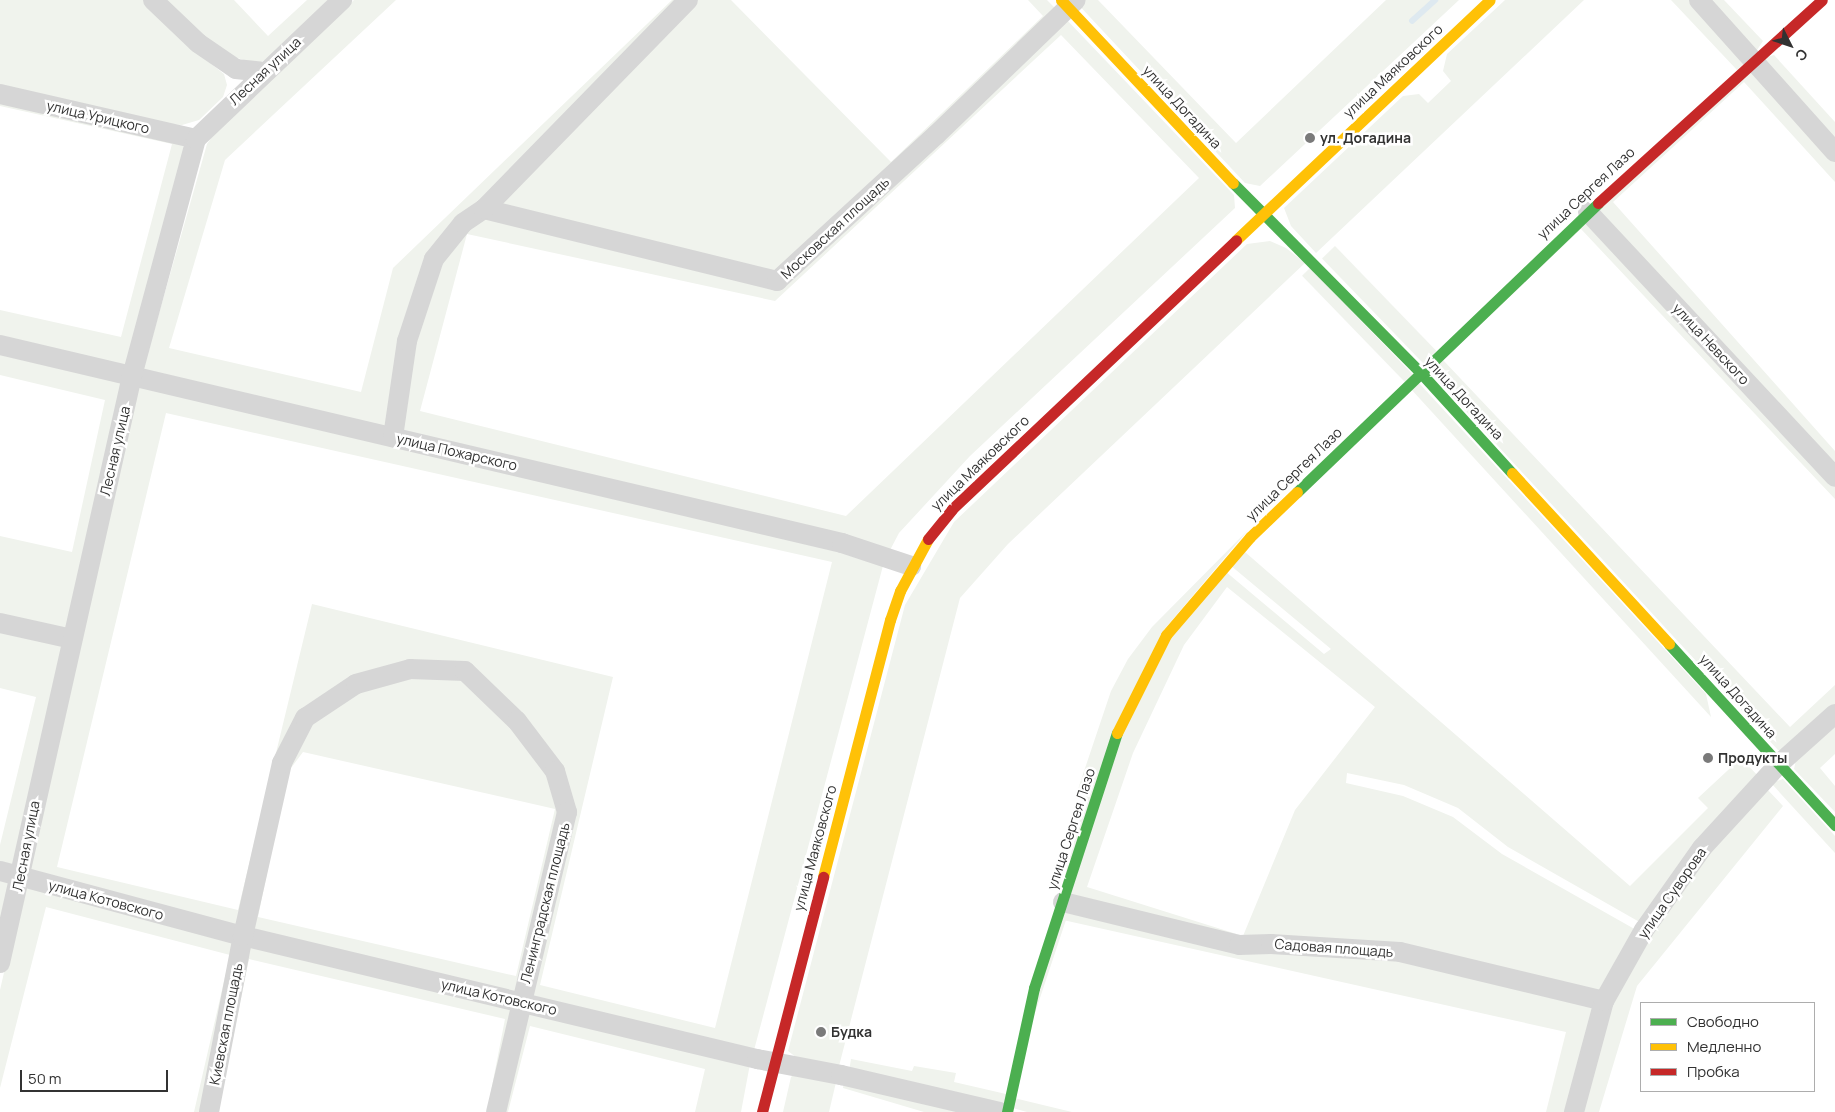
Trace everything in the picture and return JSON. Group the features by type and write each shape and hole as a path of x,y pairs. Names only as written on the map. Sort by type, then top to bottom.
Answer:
{"street":[{"path":"153,0 198,43 236,69 264,72"},
{"name":"Лесная улица","path":"0,962 132,376 196,139 233,100 342,0"},
{"path":"393,437 407,341 434,259 463,223 484,209 688,0"},
{"name":"улица Маяковского","path":"762,1112 890,620 911,566 930,536 952,509 1490,0"},
{"path":"1699,0 1835,152"},
{"name":"улица Сергея Лазо","path":"1006,1112 1034,988 1119,725 1166,635 1250,537 1420,372 1588,212 1822,0"},
{"name":"Московская площадь","path":"484,209 777,281 1069,3"},
{"name":"улица Догадина","path":"1069,3 1265,213 1420,372 1835,824"},
{"path":"233,100 236,69"},
{"name":"улица Урицкого","path":"0,94 196,139"},
{"name":"улица Невского","path":"1588,212 1835,477"},
{"name":"улица Пожарского","path":"0,344 842,543 911,566"},
{"path":"0,623 72,639"},
{"name":"Ленинградская площадь","path":"243,936 282,763 305,718 356,684 410,669 465,671 517,720 555,771 567,812 521,1001"},
{"name":"улица Суворова","path":"1574,1112 1604,1001 1644,930 1702,848 1779,764 1835,714"},
{"name":"улица Котовского","path":"0,871 70,892 243,936 774,1062 1000,1112"},
{"name":"Садовая площадь","path":"1063,902 1239,945 1270,944 1400,952 1604,1001"},
{"name":"Киевская площадь","path":"209,1112 243,936"},
{"path":"496,1112 521,1001"}],"shaded area":[{"path":"0,0 143,0 191,48 224,74 227,85 223,97 199,120 182,125 153,123 0,88"},
{"path":"162,0 234,0 268,36 307,0 328,0 269,58 257,64 221,53"},
{"path":"354,0 396,0 225,160 169,348 361,392 393,268 672,0 682,0 430,257 389,430 143,370 207,144 222,123"},
{"path":"694,0 731,0 891,162 1043,16 1028,0 1047,0 1058,11 776,275 493,206"},
{"path":"1074,0 1098,0 1236,143 1386,0 1459,0 1260,186 1245,183"},
{"path":"1505,0 1584,0 1316,253 1291,226 1284,208 1403,96 1419,94 1428,103 1451,81 1443,71 1447,54"},
{"path":"1671,0 1693,0 1748,60 1737,70"},
{"path":"1707,0 1724,0 1763,41 1755,53"},
{"path":"1066,19 1234,195 1235,208 970,456 899,533 888,554 402,432 411,341 438,261 485,215 778,287","holes":["1061,35 1199,178 846,516 420,411 467,234 775,301"]},
{"path":"1774,55 1835,122 1835,144 1760,59"},
{"path":"1753,66 1835,158 1835,182 1744,82 1613,202 1835,451 1835,471 1594,212"},
{"path":"0,99 172,138 184,147 126,367 0,338 0,310 121,337 172,144 0,106"},
{"path":"1587,217 1835,482 1835,499 1581,229 1443,360 1790,727 1835,685 1835,707 1788,750 1778,750 1428,370"},
{"path":"1270,241 1286,248 1305,263 1008,544 960,598 838,1070 801,1061 788,1051 905,605 954,522 1247,244"},
{"path":"1335,246 1436,351 1423,364 1322,259"},
{"path":"1310,268 1413,374 1405,382 1302,276"},
{"path":"0,349 123,379 67,631 0,619 0,536 72,552 105,400 0,375"},
{"path":"1417,381 1706,694 1711,717 1410,388"},
{"path":"139,384 884,562 753,1054 529,998 573,812 467,667 407,665 302,714 239,931 27,873","holes":["166,413 832,562 715,1028 540,985 613,677 312,604 238,910 57,867"]},
{"path":"1249,529 1162,632 1004,1106 849,1071 851,1059 912,1071 914,1066 956,1073 954,1082 1006,1094 1085,801 1075,798 1111,691 1128,659 1152,627"},
{"path":"1245,552 1630,886 1708,808 1698,798 1741,758 1760,778 1643,924 1508,847 1458,808 1404,785 1347,773 1346,783 1403,796 1453,817 1502,854 1638,931 1602,996 1400,949 1241,941 1070,900 1123,728 1170,637 1225,571 1324,654 1331,649 1230,565","holes":["1227,587 1375,707 1295,810 1243,936 1087,887 1133,753 1184,645"]},
{"path":"0,628 65,646 14,870 0,867 0,845 36,697 0,688"},
{"path":"409,674 462,675 551,772 563,812 516,995 247,932 286,764 311,721 357,689","holes":["303,752 555,809 516,976 258,917 288,772"]},
{"path":"1835,721 1835,754 1820,768 1835,786 1835,812 1794,769 1797,755"},
{"path":"1783,779 1835,836 1835,853 1771,783"},
{"path":"1766,788 1783,806 1637,986 1599,1112 1579,1112 1610,1003 1650,933 1708,851"},
{"path":"0,878 11,880 0,929"},
{"path":"24,885 236,940 204,1112 194,1112 230,955 46,907 0,1088 0,990"},
{"path":"1066,908 1238,948 1399,956 1598,1006 1570,1112 1546,1112 1566,1032 1063,920"},
{"path":"245,942 515,1006 487,1112 505,1019 249,959 218,1112"},
{"path":"523,1009 750,1064 741,1112 695,1112 705,1069 530,1026 508,1112 500,1112"},
{"path":"799,1070 837,1078 829,1112 783,1112 791,1077"},
{"path":"844,1081 968,1112 924,1112 843,1088"},
{"path":"1014,1098 1072,1112 1027,1112 1012,1108"}],"waterway":[{"path":"1412,21 1435,0"}],"traffic: fast":[{"path":"1233,183 1420,372 1512,473"},
{"path":"1297,492 1598,203"},
{"path":"1669,644 1835,825"},
{"path":"1007,1112 1034,988 1117,733"}],"traffic: slow":[{"path":"1061,0 1233,183"},
{"path":"1236,240 1490,0"},
{"path":"1512,473 1669,644"},
{"path":"1117,733 1166,635 1250,537 1297,492"},
{"path":"823,877 890,620 900,591 928,539"}],"traffic: jam":[{"path":"1598,203 1822,0"},
{"path":"928,539 952,509 1236,240"},
{"path":"762,1112 823,877"}],"place":[{"name":"ул. Догадина","path":"1310,138"},
{"name":"Продукты","path":"1708,758"},
{"name":"Будка","path":"821,1032"}]}
